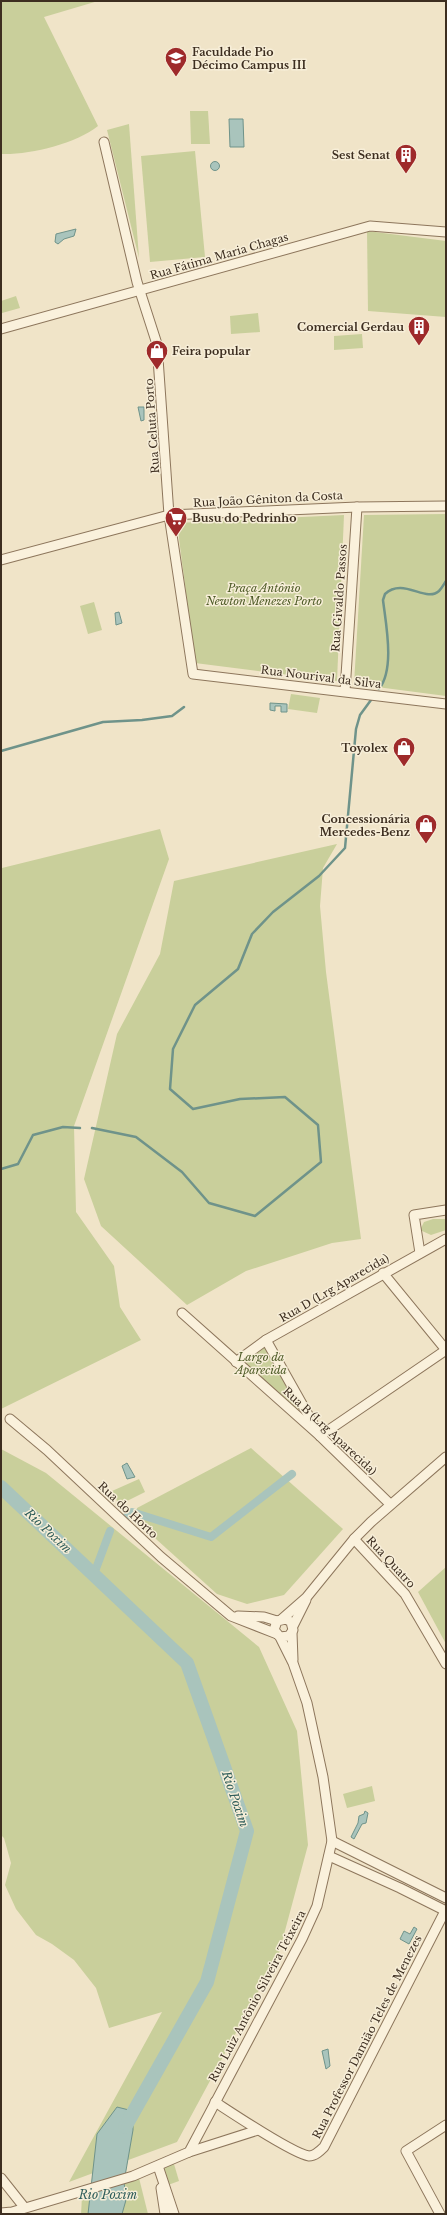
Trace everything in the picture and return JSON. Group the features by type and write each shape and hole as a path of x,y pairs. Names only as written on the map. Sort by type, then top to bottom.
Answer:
{"street":[{"name":"Rua Celuta Porto","path":"104,142 140,290 157,344 169,515 193,674"},
{"name":"Rua Fátima Maria Chagas","path":"1,329 370,226 446,232"},
{"name":"Rua João Gêniton da Costa","path":"1,560 169,515 358,507 446,506"},
{"name":"Rua Givaldo Passos","path":"344,691 358,507"},
{"name":"Rua Nourival da Silva","path":"193,674 446,704"},
{"path":"420,1253 414,1215 446,1210"},
{"name":"Rua D (Lrg Aparecida)","path":"236,1362 266,1340 446,1239"},
{"path":"266,1340 320,1436 446,1350 383,1273"},
{"name":"Rua B (Lrg Aparecida)","path":"182,1313 320,1436 390,1504"},
{"name":"Rua do Horto","path":"10,1419 47,1450 161,1557 231,1616 279,1636"},
{"path":"293,1663 275,1625 306,1598 354,1539 390,1504 446,1458"},
{"name":"Rua Quatro","path":"354,1539 405,1594 446,1664"},
{"path":"279,1636 285,1637 292,1630 306,1598"},
{"path":"231,1616 264,1617 280,1620 286,1619 292,1630 293,1663"},
{"name":"Rua Luiz Antônio Silveira Teixeira","path":"189,2152 311,1921 317,1906 332,1842 314,1729 293,1663"},
{"path":"332,1842 446,1898"},
{"path":"329,1856 400,1888 446,1911"},
{"path":"400,1888 405,1878"},
{"name":"Rua Professor Damião Teles de Menezes","path":"215,2102 258,2130 307,2156 315,2154 324,2146 446,1911"},
{"path":"440,2214 407,2150 446,2124"},
{"path":"1,2213 13,2213 24,2207 78,2193 133,2176 189,2152 258,2130"},
{"path":"158,2166 165,2214"},
{"path":"158,2166 174,2214"},
{"path":"1,2178 24,2207"}],"green space":[{"path":"1,1 98,1 44,17 98,126 77,138 52,147 25,153 1,154"},
{"path":"190,111 208,111 210,144 191,144"},
{"path":"129,124 139,258 107,130"},
{"path":"195,151 205,257 150,262 141,156"},
{"path":"367,231 446,241 446,317 368,311"},
{"path":"16,296 20,308 2,313 1,301"},
{"path":"258,313 260,332 231,334 230,316"},
{"path":"362,334 363,348 334,350 334,336"},
{"path":"446,514 446,696 354,684 364,515"},
{"name":"Praça Antônio Newton Menezes Porto","path":"344,515 337,681 195,663 177,523"},
{"path":"94,602 102,630 88,634 80,606"},
{"path":"291,694 320,698 317,713 288,709"},
{"path":"160,829 169,859 74,1126 76,1212 114,1266 120,1307 141,1340 1,1409 1,866 2,868"},
{"path":"337,844 323,868 320,906 326,972 361,1239 332,1243 246,1271 187,1305 101,1226 84,1179 117,1034 160,954 174,881"},
{"path":"433,1219 446,1219 446,1230 431,1235 420,1230 424,1222"},
{"name":"Largo da Aparecida","path":"265,1344 303,1413 240,1364"},
{"path":"251,1448 343,1529 284,1595 247,1604 217,1594 136,1521 137,1508"},
{"path":"1,1449 46,1473 259,1647 297,1731 308,1845 279,1953 177,2142 69,2182 162,2012 109,2028 96,1988 74,1960 52,1944 36,1935 16,1909 5,1885 11,1863 4,1838 1,1835"},
{"path":"139,1479 145,1492 119,1505 112,1491"},
{"path":"446,1567 446,1644 418,1592"},
{"path":"372,1786 375,1801 347,1808 343,1794"},
{"path":"174,2164 179,2181 168,2185 163,2167"},
{"path":"138,2174 148,2214 81,2214 82,2197"}],"water":[{"path":"229,119 243,119 244,147 230,147"},
{"path":"215,161 220,166 215,171 210,166"},
{"path":"76,229 74,236 64,239 58,244 55,242 56,234"},
{"path":"138,407 144,407 144,420 141,421"},
{"path":"119,612 122,623 116,625 115,613"},
{"path":"270,703 287,704 287,712 281,712 281,706 275,706 275,711 270,710"},
{"path":"127,1463 135,1477 127,1479 122,1466"},
{"path":"365,1811 368,1813 366,1823 362,1824 354,1839 351,1837 358,1823 359,1816 364,1814"},
{"path":"414,1927 417,1929 409,1944 400,1939 404,1931 410,1934"},
{"path":"328,2049 330,2066 326,2069 322,2051"},
{"name":"Rio Poxim","path":"117,2107 133,2111 133,2130 124,2182 126,2200 122,2214 88,2214 97,2134"}],"waterway":[{"path":"379,689 384,680 388,659 383,600 385,594 392,589 399,588 434,594 439,591 446,581"},
{"path":"92,1128 136,1137 182,1172 209,1203 255,1216 321,1162 318,1125 285,1097 240,1099 193,1109 170,1089 173,1049 195,1005 238,969 252,934 273,912 319,876 345,848 356,729 360,715 371,700"},
{"path":"1,751 103,722 142,720 172,716 184,707"},
{"path":"1,1169 18,1164 33,1135 63,1127 80,1128"},
{"path":"127,1516 132,1512 211,1537 292,1474"},
{"name":"Rio Poxim","path":"1,1487 187,1663 247,1831 207,1982 125,2127"},
{"path":"94,1574 110,1531"}],"place":[{"name":"Faculdade Pio Décimo Campus III","path":"176,78"},
{"name":"Sest Senat","path":"406,174"},
{"name":"Comercial Gerdau","path":"419,346"},
{"name":"Feira popular","path":"157,370"},
{"name":"Busu do Pedrinho","path":"176,538"},
{"name":"Toyolex","path":"404,768"},
{"name":"Concessionária Mercedes-Benz","path":"426,844"}]}
